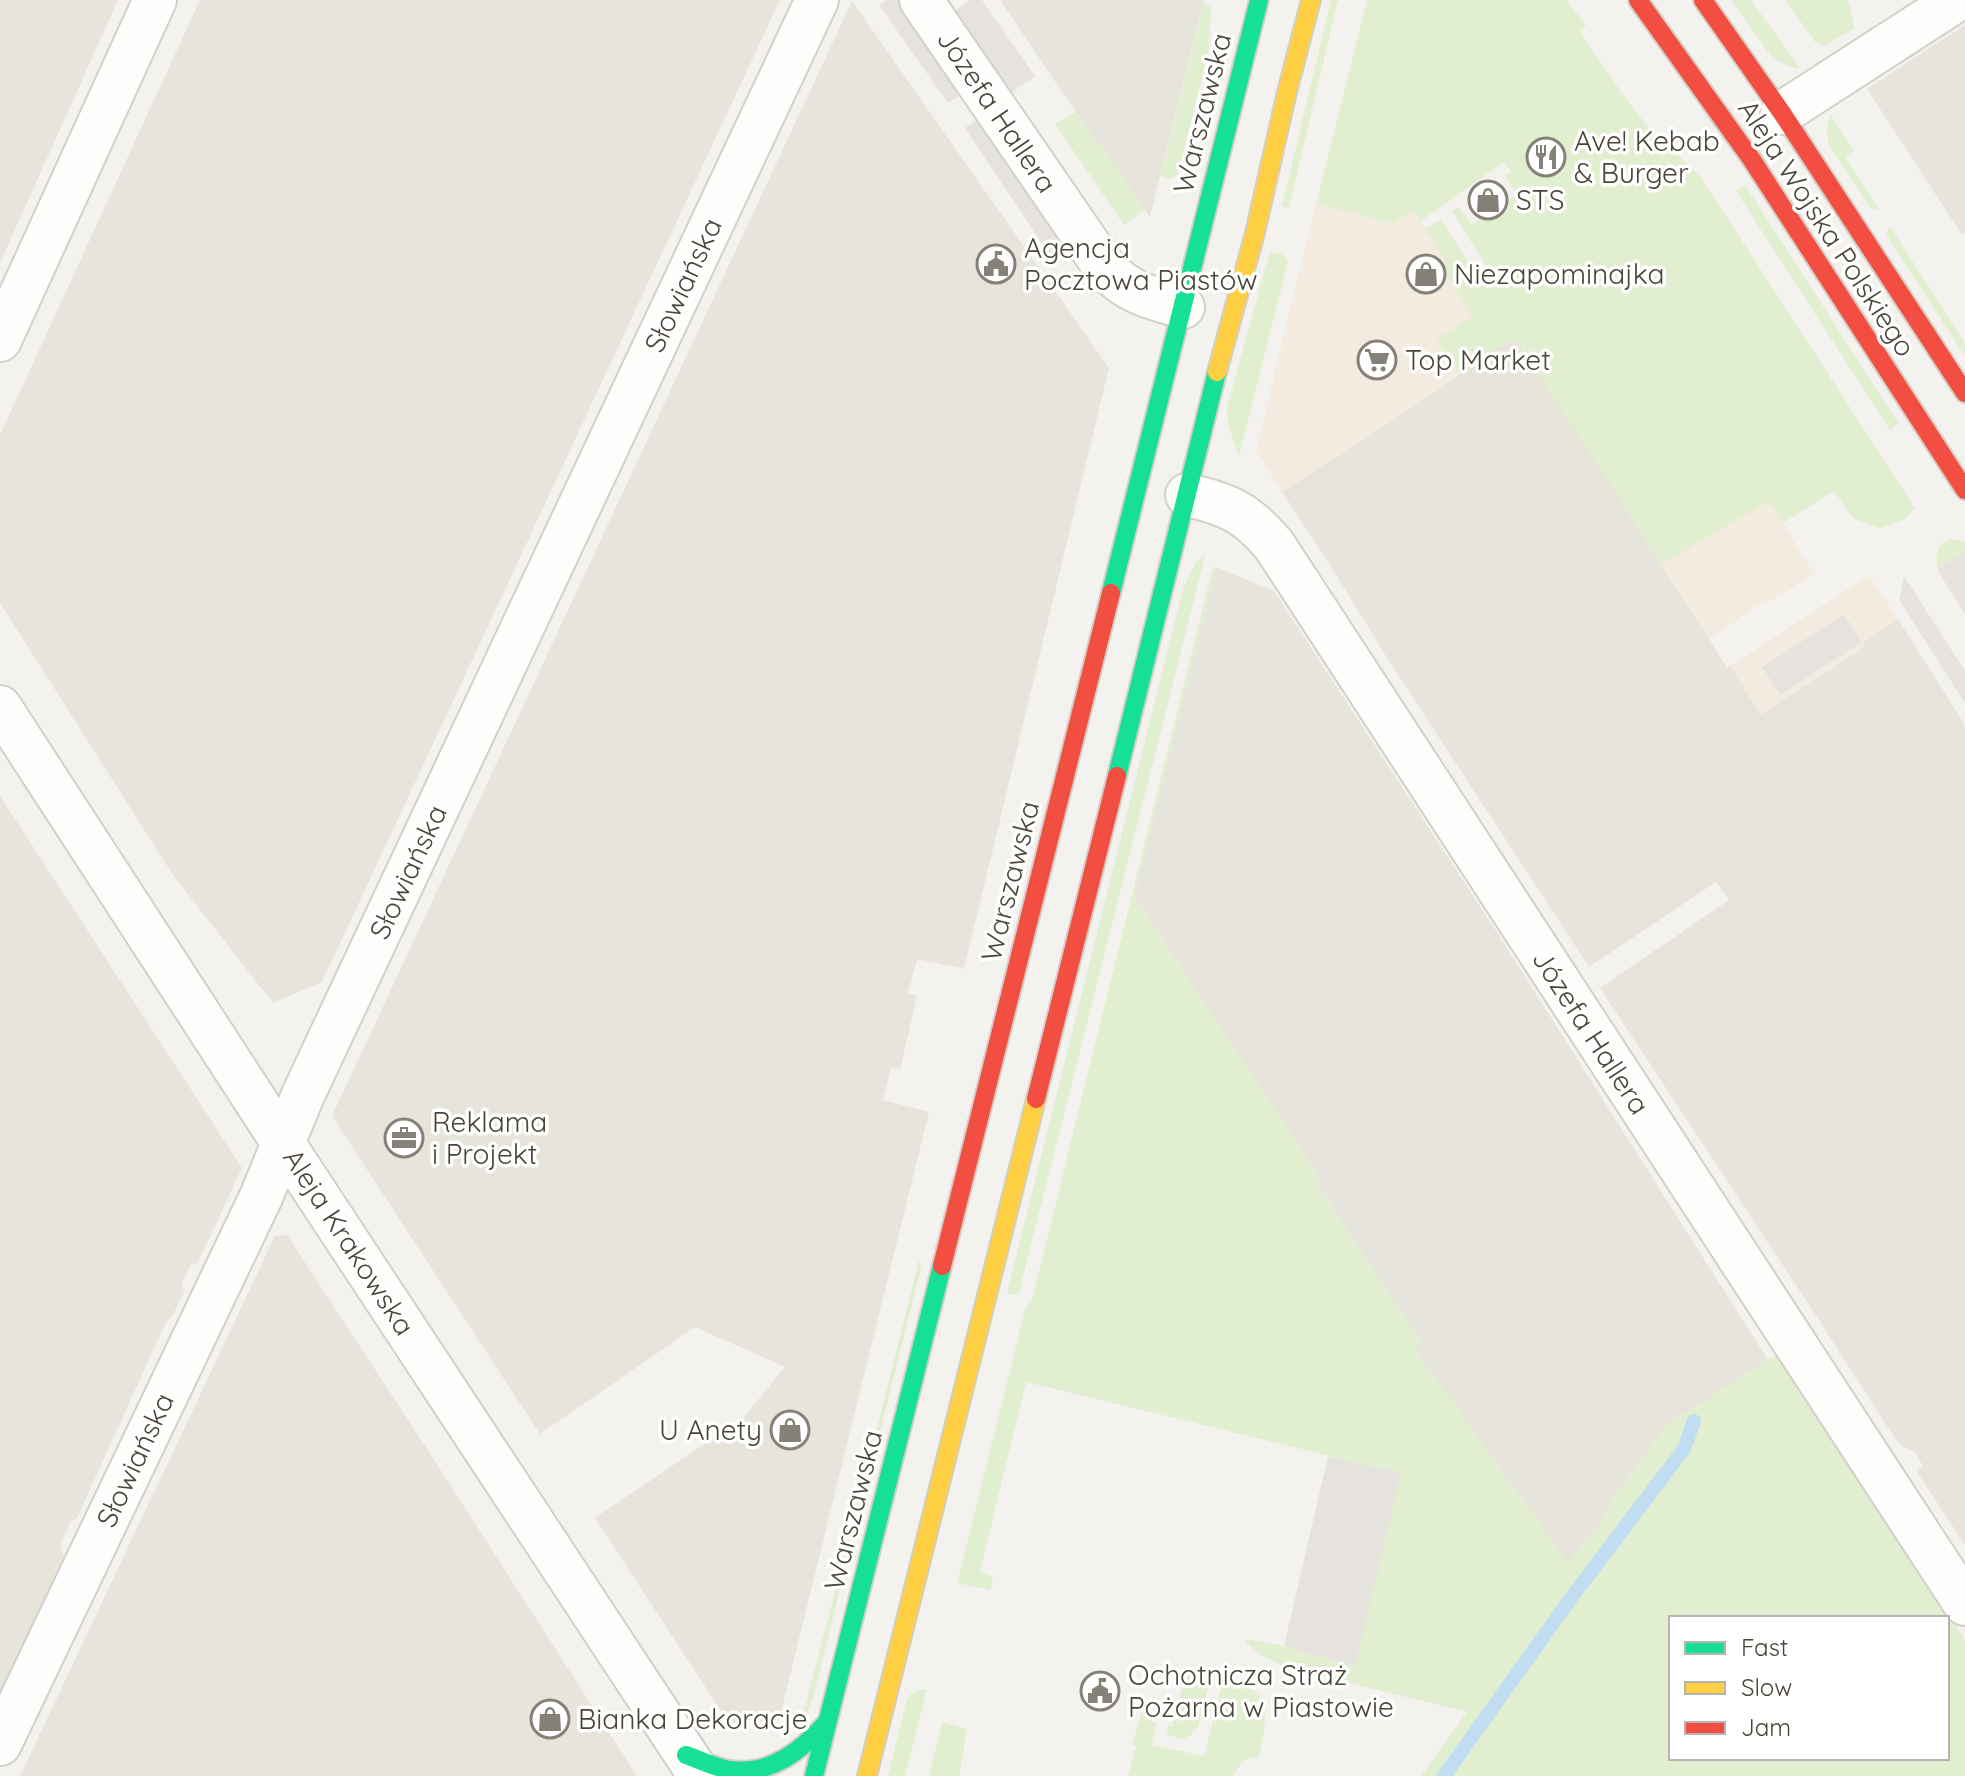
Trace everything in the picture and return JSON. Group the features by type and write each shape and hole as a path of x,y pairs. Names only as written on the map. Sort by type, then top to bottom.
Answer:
{"street":[{"path":"0,340 155,0"},
{"name":"Słowiańska","path":"0,1744 254,1211 303,1095 817,0"},
{"name":"Józefa Hallera","path":"921,0 1105,268 1132,291 1183,307"},
{"name":"Warszawska","path":"814,1776 1259,0"},
{"path":"867,1776 1311,0"},
{"name":"Aleja Wojska Polskiego","path":"1638,0 1752,160 1965,490"},
{"name":"Aleja Wojska Polskiego","path":"1703,0 1782,113 1965,393"},
{"path":"1782,113 1957,0"},
{"name":"Józefa Hallera","path":"1187,495 1241,513 1274,545 1965,1604"},
{"name":"Aleja Krakowska","path":"0,707 693,1765"},
{"path":"693,1765 742,1771 790,1759 828,1721"}],"shaded area":[{"path":"0,0 118,0 0,263"},
{"path":"200,0 780,0 322,982 273,1003 173,875 0,603 0,435"},
{"path":"886,0 898,0 963,93 948,103 879,5"},
{"path":"970,0 982,0 1035,76 1010,94 953,12"},
{"path":"1000,0 1204,0 1150,217 1071,105"},
{"path":"852,1 1109,368 964,969 917,959 908,993 917,996 900,1069 891,1068 883,1100 929,1112 779,1720 729,1723 595,1518 743,1418 785,1367 695,1327 540,1434 332,1116"},
{"path":"1965,25 1965,233 1962,235 1867,89"},
{"path":"978,119 1069,255 1056,264 965,128"},
{"path":"1316,204 1392,224 1413,210 1447,263 1441,268 1472,316 1436,340 1458,373 1421,401 1282,492 1256,450"},
{"path":"1516,339 1727,667 1730,666 1761,714 1865,647 1862,642 1898,619 1965,725 1965,1545 1919,1475 1918,1471 1923,1466 1914,1451 1896,1440 1600,988 1729,900 1716,882 1589,967 1282,492 1490,352"},
{"path":"1769,501 1814,574 1709,639 1661,565"},
{"path":"1965,551 1965,614 1937,570"},
{"path":"1216,567 1274,591 1498,934 1768,1360 1668,1424 1611,1501 1606,1515 1568,1564 1414,1348 1422,1344 1316,1182 1320,1179 1134,897"},
{"path":"1869,575 1898,619 1863,642 1865,647 1761,714 1730,666"},
{"path":"1904,576 1965,671 1965,703 1899,600"},
{"path":"1844,614 1862,642 1780,695 1762,667"},
{"path":"0,796 242,1168 197,1264 190,1265 182,1284 184,1292 173,1315 166,1322 77,1518 70,1522 60,1547 66,1560 0,1703"},
{"path":"287,1235 637,1776 20,1776 275,1236"},
{"path":"1328,1456 1401,1473 1355,1666 1284,1646"}],"green space":[{"path":"1331,0 1338,0 1289,208 1282,206"},
{"path":"1367,0 1566,0 1586,25 1579,31 1636,112 1702,179 1915,508 1905,519 1880,529 1853,518 1834,491 1783,523 1769,501 1661,565 1516,339 1458,373 1436,340 1472,316 1441,267 1447,263 1425,229 1441,219 1475,273 1487,267 1452,212 1458,207 1472,225 1517,194 1505,176 1511,172 1504,162 1420,222 1413,211 1392,224 1316,204"},
{"path":"1731,0 1751,0 1800,68 1784,65 1771,56"},
{"path":"1785,0 1846,0 1850,5 1854,28 1825,46 1816,43"},
{"path":"1204,1 1211,8 1209,49 1178,174 1171,179 1161,176"},
{"path":"1076,112 1145,210 1124,225 1055,124"},
{"path":"1830,114 1854,151 1846,158 1880,211 1870,208 1829,145 1827,128"},
{"path":"1745,185 1899,424 1890,430 1736,191"},
{"path":"1890,226 1965,343 1965,356 1886,235"},
{"path":"1270,251 1282,252 1288,262 1239,456 1228,425 1227,408"},
{"path":"1952,539 1965,542 1965,551 1938,569 1938,549 1942,543"},
{"path":"1205,556 1019,1293 1013,1295 1007,1293 1184,586 1196,562"},
{"path":"1216,567 1134,897 1320,1180 1316,1183 1423,1343 1415,1349 1568,1564 1606,1515 1611,1501 1668,1424 1777,1354 1965,1640 1965,1776 1421,1776 1467,1712 1285,1667 1259,1654 1246,1642 1246,1639 1284,1646 1355,1666 1400,1473 1026,1382 980,1572 993,1576 991,1590 957,1583 1026,1306 1032,1300 1212,570"},
{"path":"919,1260 921,1268 859,1517 854,1520"},
{"path":"845,1554 848,1558 813,1698 800,1725"},
{"path":"1186,1674 1210,1680 1198,1727 1186,1740 1167,1735"},
{"path":"1224,1677 1252,1689 1264,1707 1264,1731 1258,1759 1252,1757 1243,1762 1232,1776 1128,1776 1136,1746 1132,1745 1142,1711 1146,1711 1156,1724 1152,1745 1204,1756"},
{"path":"927,1689 905,1776 888,1776 906,1702 910,1695"},
{"path":"942,1722 967,1729 959,1776 929,1776"}],"waterway":[{"path":"1444,1776 1571,1598 1684,1449 1694,1421"}],"traffic: fast":[{"path":"1111,593 1259,0"},
{"path":"1117,776 1217,372"},
{"path":"814,1776 942,1266"},
{"path":"686,1755 729,1770 759,1769 796,1751 828,1721"}],"traffic: slow":[{"path":"1217,372 1255,233 1311,0"},
{"path":"867,1776 1036,1099"}],"traffic: jam":[{"path":"1638,0 1752,160 1965,490"},
{"path":"1703,0 1782,113 1965,393"},
{"path":"942,1266 1111,593"},
{"path":"1036,1099 1117,776"}],"place":[{"name":"Ave! Kebab & Burger","path":"1546,157"},
{"name":"STS","path":"1488,200"},
{"name":"Agencja Pocztowa Piastów","path":"996,264"},
{"name":"Niezapominajka","path":"1426,274"},
{"name":"Top Market","path":"1377,360"},
{"name":"Reklama i Projekt","path":"404,1138"},
{"name":"U Anety","path":"790,1430"},
{"name":"Ochotnicza Straż Pożarna w Piastowie","path":"1100,1691"},
{"name":"Bianka Dekoracje","path":"550,1719"}]}
